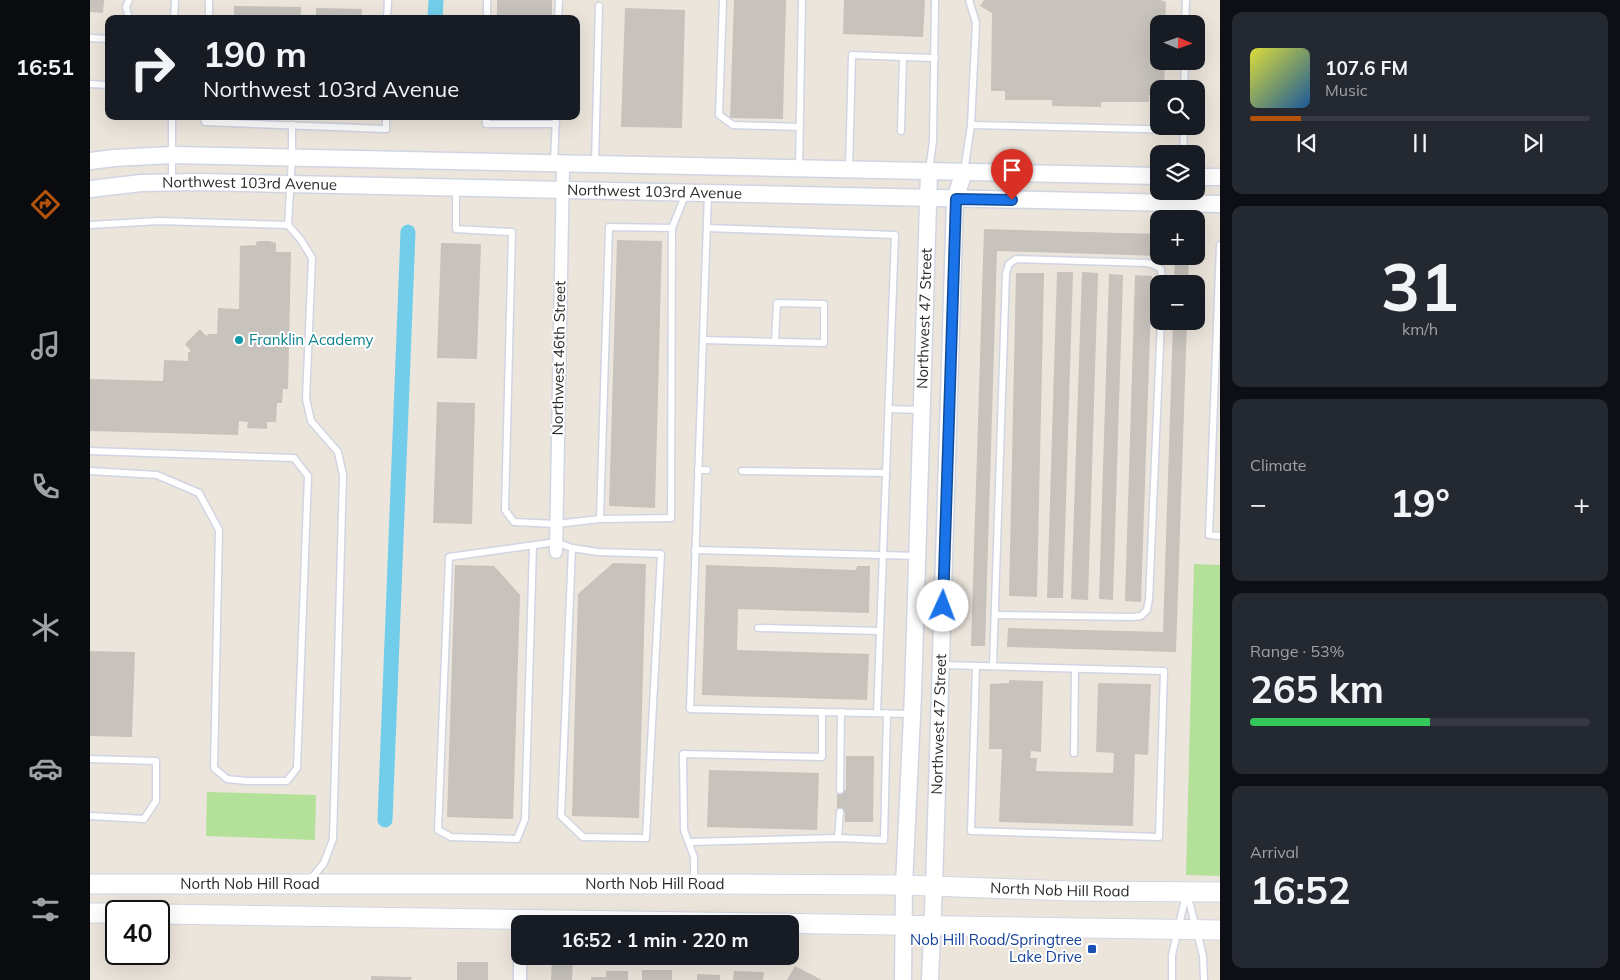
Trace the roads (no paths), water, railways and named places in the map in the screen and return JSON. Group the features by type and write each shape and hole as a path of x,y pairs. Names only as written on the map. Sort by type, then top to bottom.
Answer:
{"main road":[{"name":"North Nob Hill Road","path":"90,884 904,885 1070,891 1220,892"},
{"path":"90,913 105,913"},
{"name":"North Nob Hill Road","path":"170,914 511,922"},
{"name":"North Nob Hill Road","path":"799,923 1220,930"}],"street":[{"name":"Northwest 103rd Avenue","path":"90,162 114,158 172,156 1150,176"},
{"name":"Northwest 46th Street","path":"556,547 563,191 559,164"},
{"name":"Northwest 47 Street","path":"903,980 904,885 913,694 929,172"},
{"name":"Northwest 47 Street","path":"930,980 956,199 964,172"},
{"path":"1205,177 1220,177"},
{"name":"Northwest 103rd Avenue","path":"90,189 141,183 172,183 956,199 1182,200 1220,204"},
{"path":"922,410 949,411"},
{"path":"913,694 940,695"},
{"path":"520,965 520,980"}],"lane":[{"path":"128,15 126,6 129,0"},
{"path":"174,15 175,0"},
{"path":"209,0 209,15"},
{"path":"387,15 388,0"},
{"path":"487,0 487,15"},
{"path":"558,15 559,0"},
{"path":"723,0 719,115 733,125 800,127"},
{"path":"799,169 802,0"},
{"path":"929,172 933,141 936,0"},
{"path":"964,172 971,125 976,23 970,0"},
{"path":"1185,15 1186,0"},
{"path":"595,164 599,6"},
{"path":"90,38 105,39"},
{"path":"849,170 852,55 934,58"},
{"path":"901,131 903,57"},
{"path":"90,84 105,85"},
{"path":"172,120 172,183"},
{"path":"205,120 205,122 386,129 386,120"},
{"path":"486,120 486,124 556,124"},
{"path":"556,120 559,164"},
{"path":"292,125 288,225 301,240 312,258 306,399 311,420 338,452 343,475 333,839 324,862 306,884"},
{"path":"971,125 1150,128"},
{"path":"456,189 456,229 512,232 505,510 514,522 556,524 600,519 670,518 672,228 686,193"},
{"path":"708,194 690,709 912,714"},
{"path":"90,225 159,221 288,225"},
{"path":"600,519 610,227 672,228"},
{"path":"707,228 895,235 877,713"},
{"path":"1220,245 1209,535 1220,536"},
{"path":"993,666 1006,273 1010,264 1016,259 1146,263 1161,269 1161,275"},
{"path":"703,340 775,342 824,343 824,304 777,303 775,342"},
{"path":"995,615 1133,617 1141,616 1147,610 1149,599 1160,330"},
{"path":"888,409 922,410"},
{"path":"90,451 294,458 308,476 297,768 287,781 226,779 214,768 219,530 199,493 157,475 90,471"},
{"path":"698,470 707,470"},
{"path":"742,471 886,473"},
{"path":"533,546 525,819 517,838 451,838 438,830 449,557 533,546 572,548 598,552 661,554 646,838 583,837 562,816 572,548"},
{"path":"696,550 917,556"},
{"path":"758,628 880,631"},
{"path":"941,665 1164,671 1159,837 972,831 976,666"},
{"path":"1074,753 1075,669"},
{"path":"694,884 694,857 684,830 683,754 822,757 822,712"},
{"path":"840,790 841,712"},
{"path":"688,842 838,838 884,840 887,713"},
{"path":"90,759 156,761 156,801 144,819 90,816"},
{"path":"838,838 840,812"},
{"path":"1187,891 1203,956 1204,980"},
{"path":"1172,980 1172,955 1187,891"}],"waterway":[{"path":"435,15 436,0"},
{"path":"385,820 408,232"}],"place":[{"name":"Franklin Academy","path":"239,340"},
{"name":"Nob Hill Road/Springtree Lake Drive","path":"1092,949"}]}
